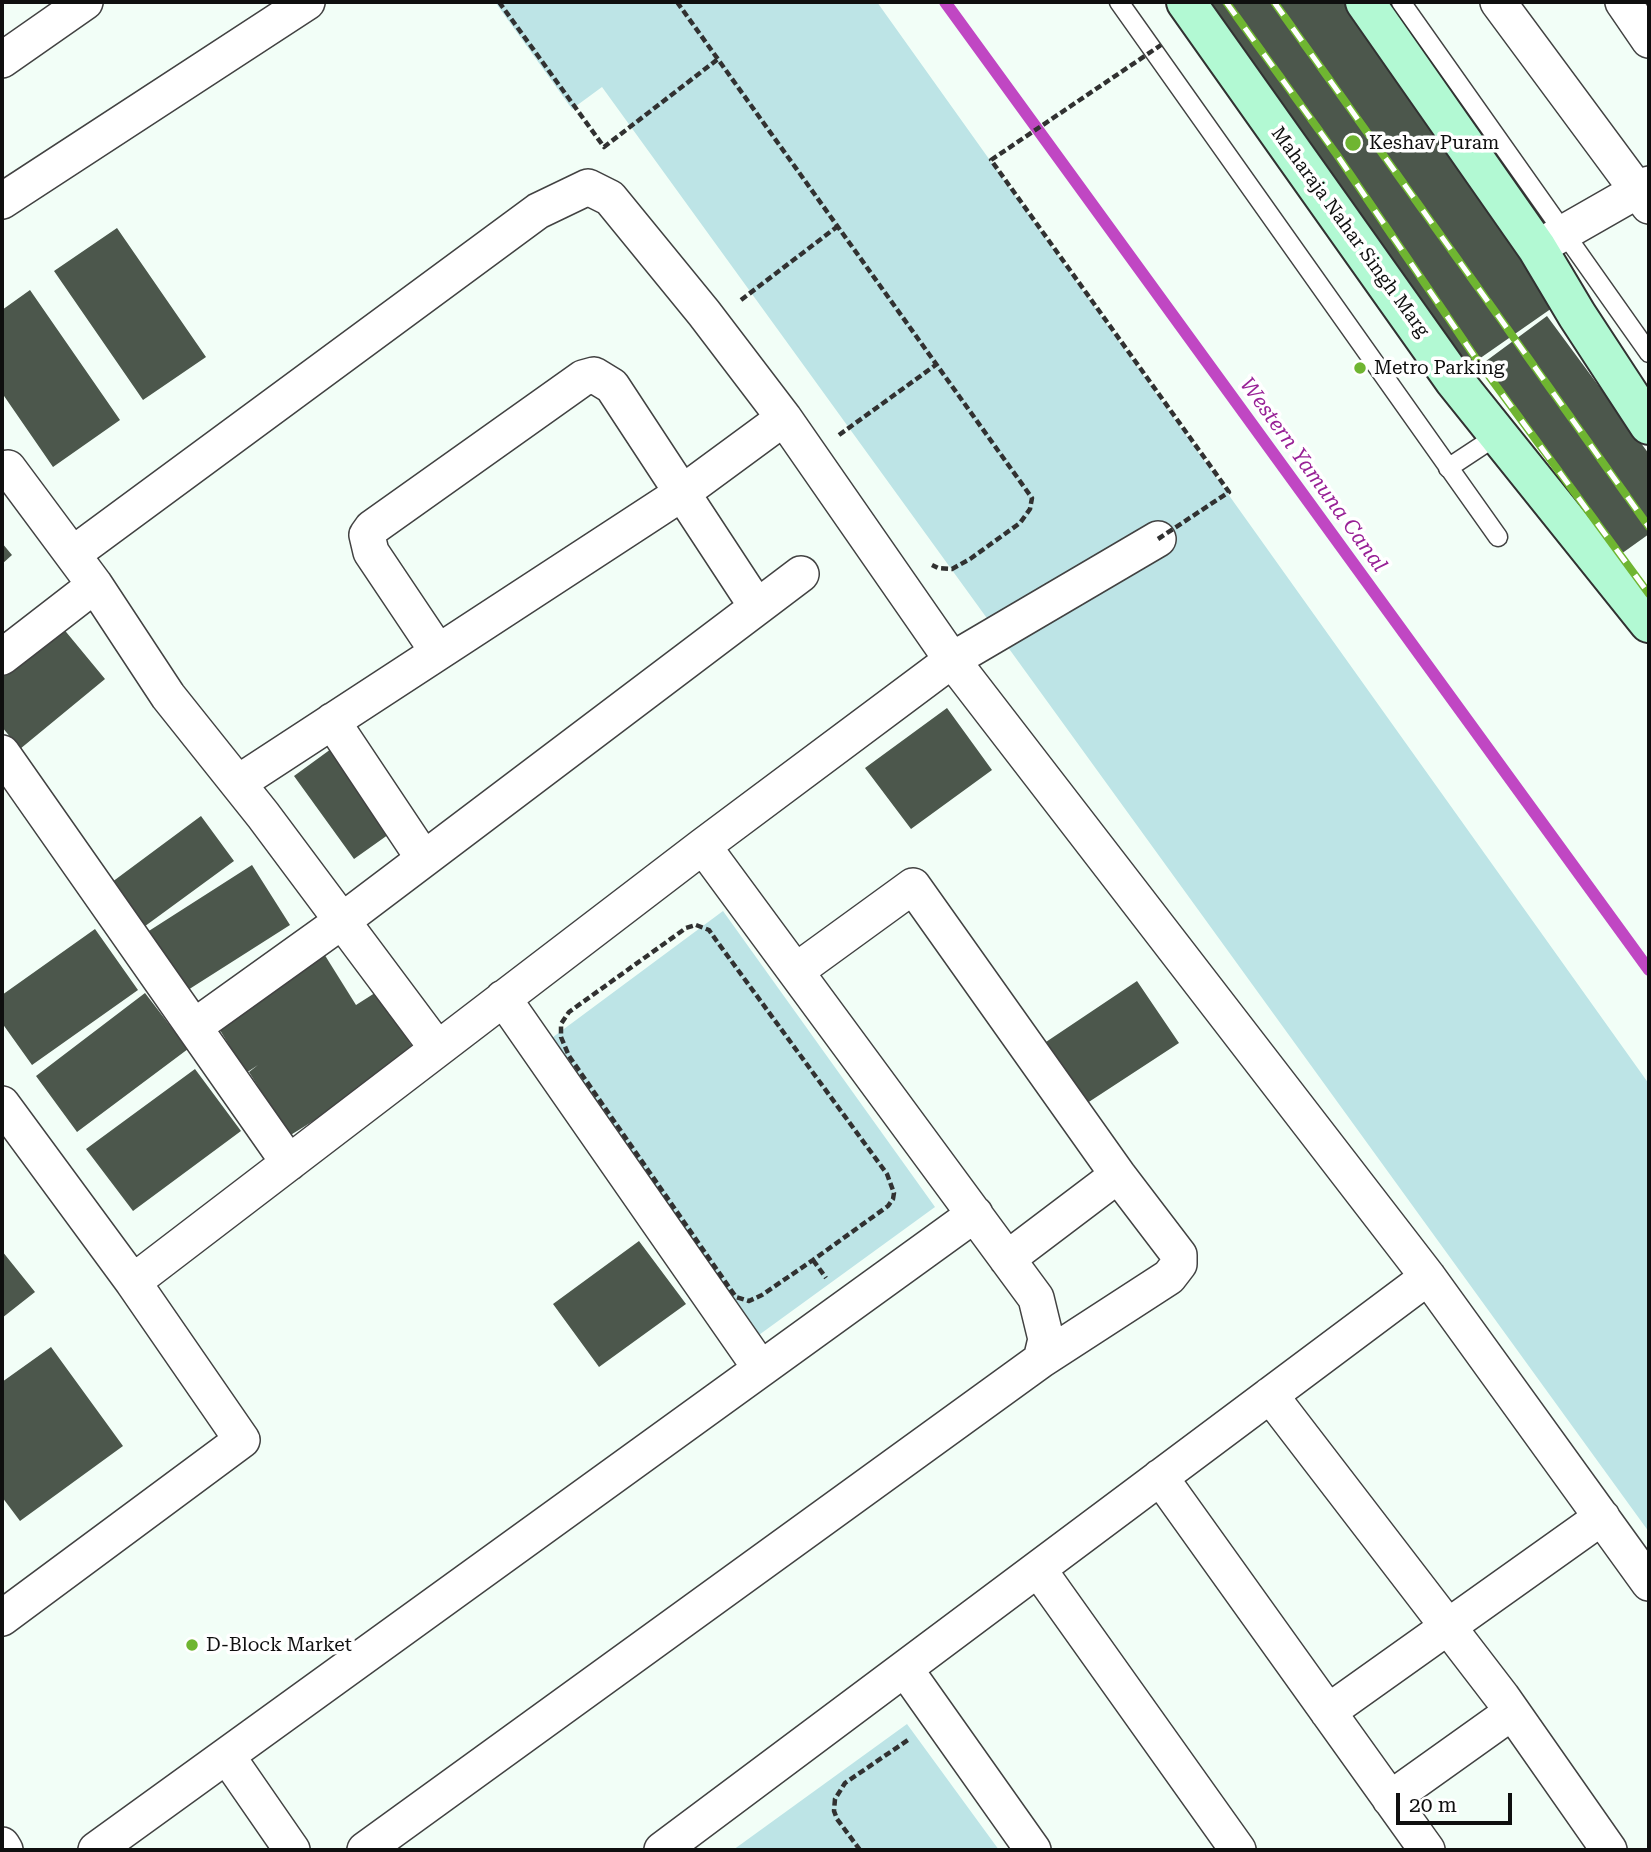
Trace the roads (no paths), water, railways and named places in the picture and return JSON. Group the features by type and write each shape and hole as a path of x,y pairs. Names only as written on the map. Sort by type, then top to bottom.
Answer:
{"main road":[{"name":"Maharaja Nahar Singh Marg","path":"1186,2 1454,380 1649,623"},
{"path":"1364,2 1551,241 1593,304 1649,425"}],"street":[{"path":"2,60 85,2"},
{"path":"2,201 307,2"},
{"path":"1498,2 1646,194 1551,241"},
{"path":"1623,2 1649,40"},
{"path":"73,554 538,211 588,187 610,198 704,313 784,418 953,660 1428,1277 1649,1583"},
{"path":"438,652 371,552 368,535 372,528 583,378 594,375 612,386 757,607"},
{"path":"238,783 682,493 784,418"},
{"path":"8,468 95,585 168,696 238,783 437,1048"},
{"path":"133,1282 703,846 953,660 1158,539"},
{"path":"194,1027 342,921 801,574"},
{"path":"2,657 95,585"},
{"path":"332,722 424,859"},
{"path":"2,753 289,1163"},
{"path":"703,846 1036,1298 1046,1339 1041,1360"},
{"path":"365,1850 1041,1360 1169,1277 1179,1264 1179,1255 1118,1175 914,886 796,971"},
{"path":"503,998 761,1369"},
{"path":"2,1618 242,1440 133,1282 8,1126"},
{"path":"1007,1259 1118,1175"},
{"path":"96,1850 975,1214"},
{"path":"662,1850 1428,1277"},
{"path":"1270,1395 1512,1712 1609,1850"},
{"path":"1160,1477 1390,1799 1415,1846"},
{"path":"1328,1712 1602,1517"},
{"path":"1038,1569 1238,1850"},
{"path":"905,1668 1033,1850"},
{"path":"1390,1799 1512,1712"},
{"path":"227,1756 292,1850"},
{"path":"2,1845 5,1850"}],"lane":[{"path":"1119,2 1498,537"},
{"path":"1401,2 1551,241"},
{"path":"1593,304 1649,353"},
{"path":"1448,468 1498,435"}],"waterway":[{"name":"Western Yamuna Canal","path":"945,2 1649,970"}],"railway":[{"path":"1226,2 1337,155 1475,357 1649,594"},
{"path":"1274,2 1649,527"}],"place":[{"name":"Keshav Puram","path":"1353,143"},
{"name":"Metro Parking","path":"1360,368"},
{"name":"D-Block Market","path":"192,1645"}]}
